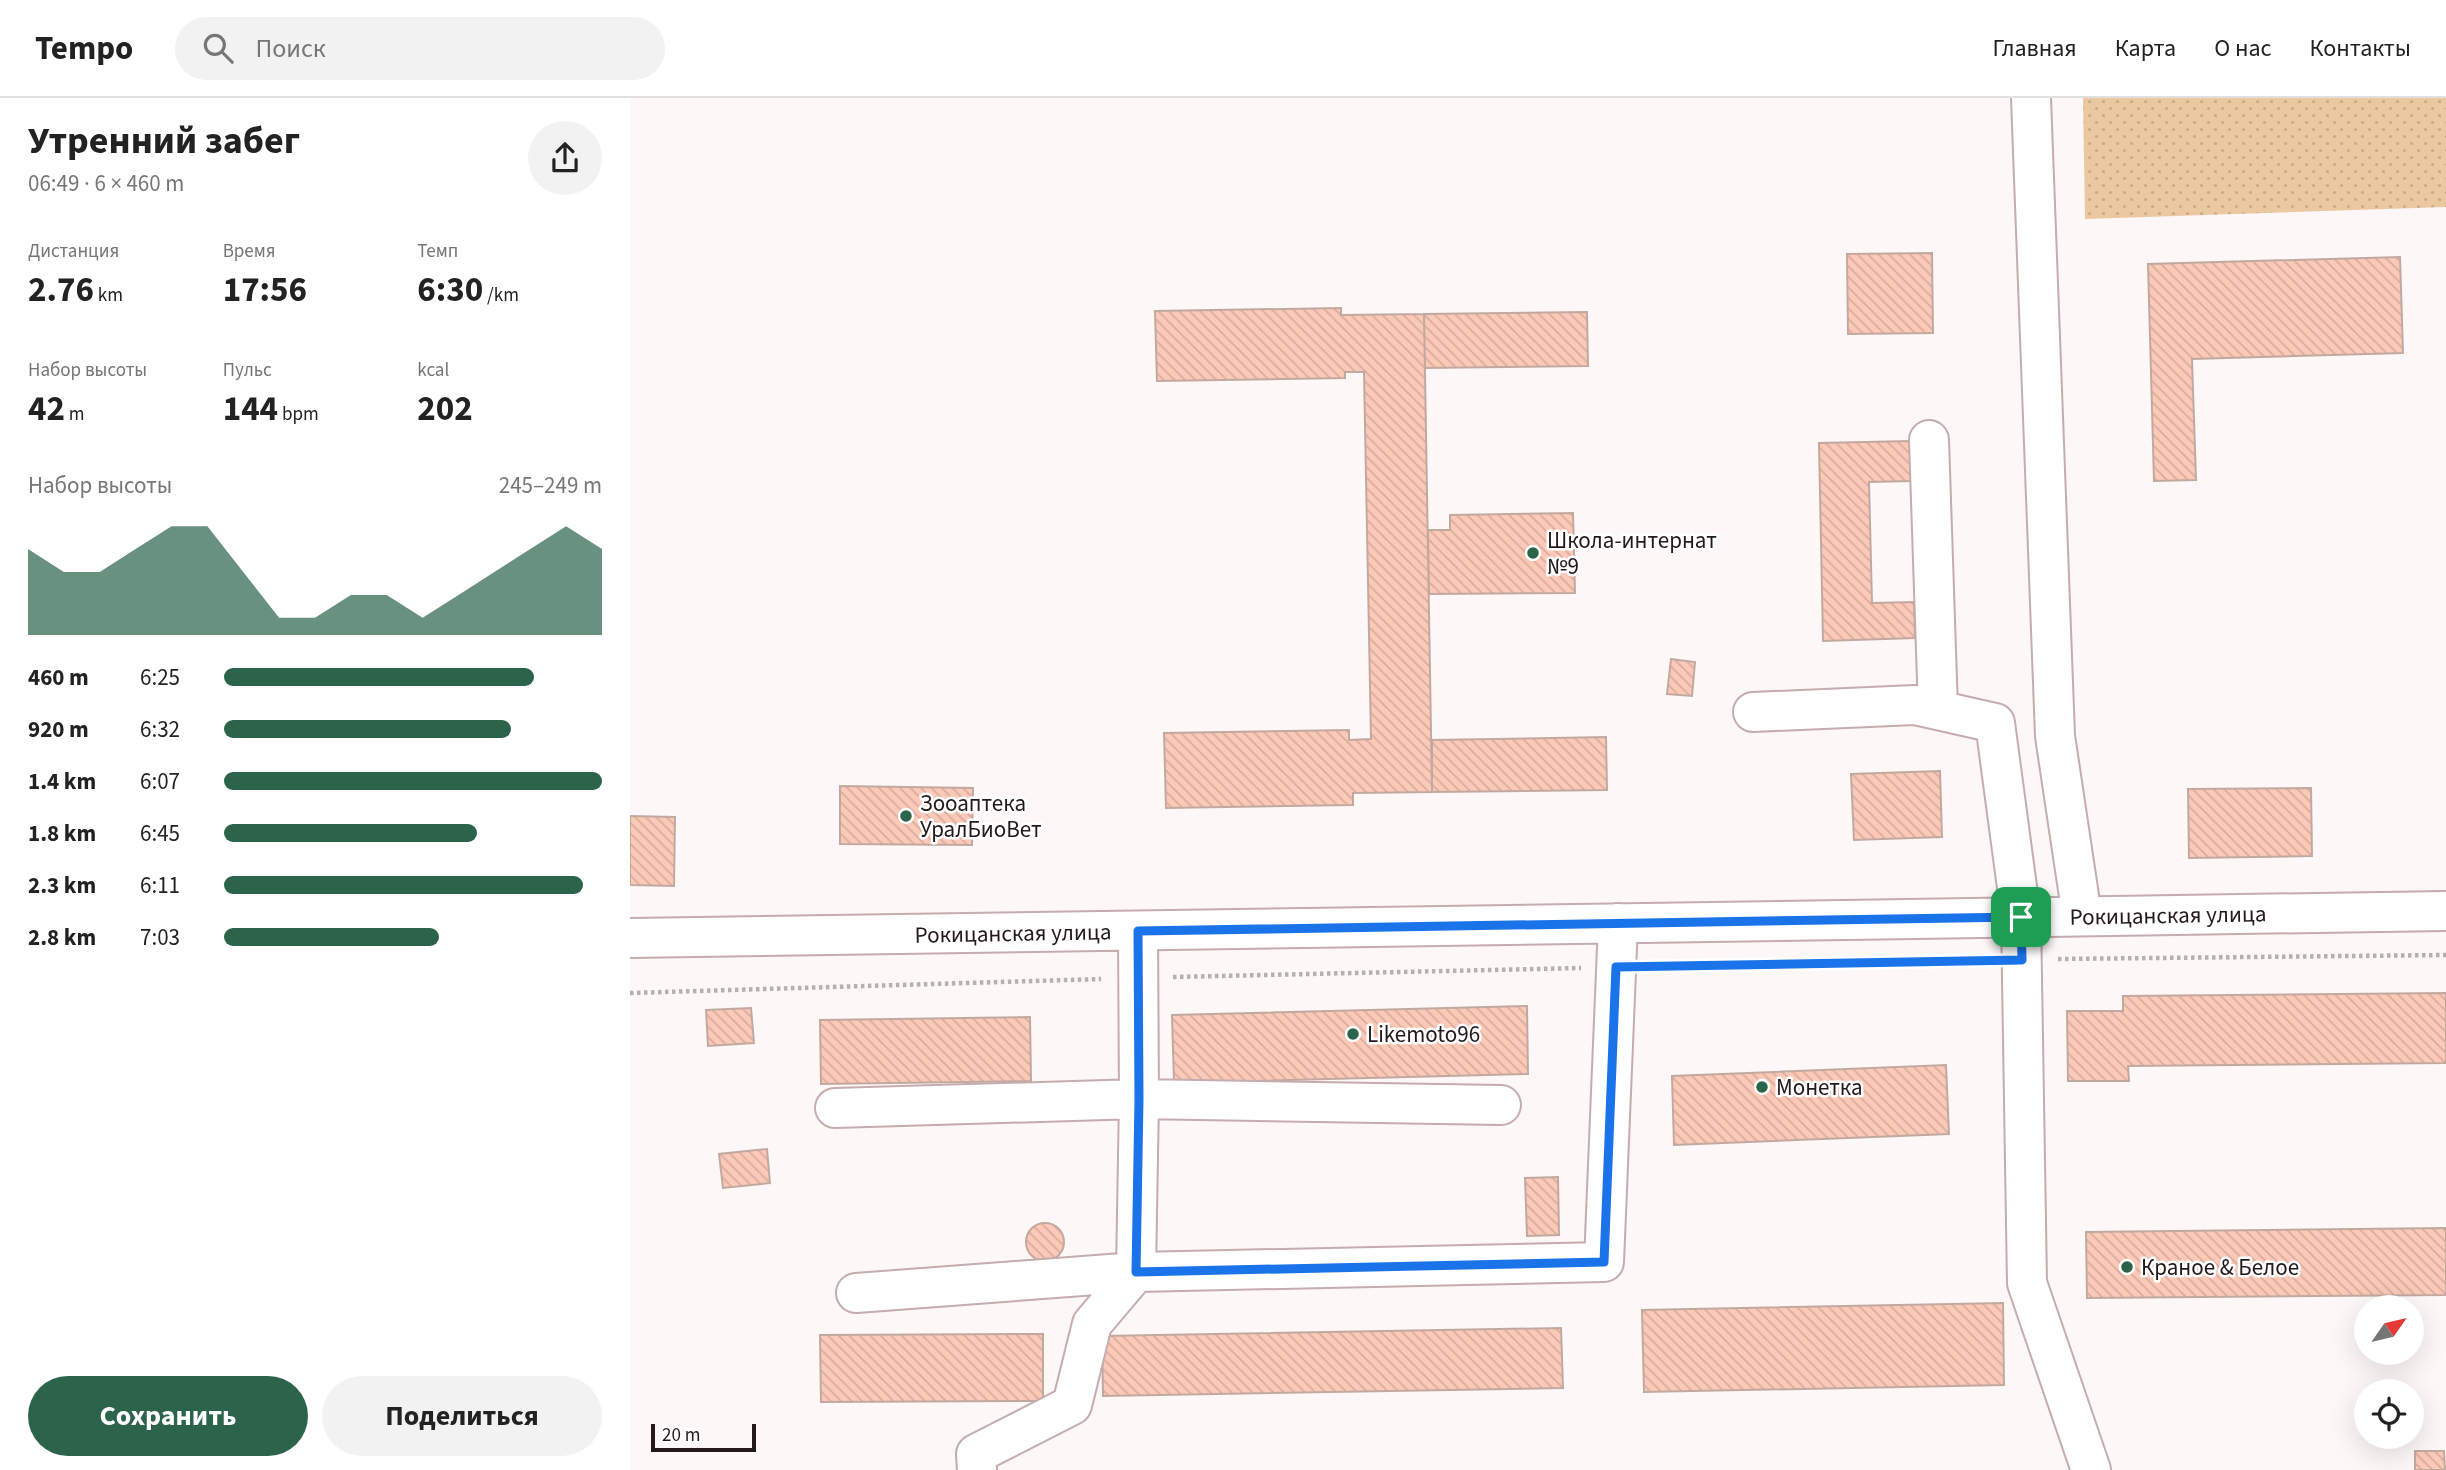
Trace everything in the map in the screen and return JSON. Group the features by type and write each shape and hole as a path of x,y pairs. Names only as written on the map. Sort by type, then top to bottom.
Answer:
{"street":[{"path":"2031,98 2055,736 2082,916"},
{"path":"1929,440 1938,710"},
{"path":"1753,712 1915,705 1995,723 2021,917 2027,1283 2091,1470"},
{"name":"Рокицанская улица","path":"630,937 2446,911"},
{"path":"856,1293 1136,1272 1604,1262 1618,923"},
{"path":"977,1470 976,1454 1072,1405 1092,1324 1136,1272 1138,931"},
{"path":"835,1108 1139,1099 1501,1105"}],"path":[{"path":"630,993 1616,967 2446,955"}],"shaded area":[{"path":"2083,98 2446,98 2446,207 2085,219"}],"building":[{"path":"1932,253 1933,333 1848,334 1847,254"},
{"path":"2400,257 2403,353 2192,359 2196,480 2154,481 2148,264"},
{"path":"1341,308 1341,315 1424,314 1432,792 1353,793 1353,805 1166,808 1164,733 1349,730 1349,740 1371,739 1364,372 1345,372 1345,378 1157,381 1155,311"},
{"path":"1587,312 1588,366 1425,368 1424,314"},
{"path":"1910,441 1911,481 1869,482 1872,603 1914,602 1915,638 1823,641 1819,443"},
{"path":"1573,513 1575,593 1429,594 1428,530 1450,530 1450,515"},
{"path":"1671,659 1695,662 1692,696 1667,694"},
{"path":"1606,737 1607,790 1432,792 1432,740"},
{"path":"1940,771 1942,837 1854,840 1851,774"},
{"name":"Зооаптека УралБиоВет","path":"840,786 973,788 972,845 840,844"},
{"path":"2311,788 2312,856 2189,858 2188,789"},
{"path":"630,816 675,817 674,886 630,885"},
{"path":"2446,993 2446,1063 2128,1066 2129,1081 2068,1081 2067,1011 2123,1011 2123,996"},
{"path":"1527,1006 1528,1074 1174,1083 1172,1015"},
{"path":"751,1008 754,1043 708,1046 706,1010"},
{"path":"1030,1017 1031,1081 821,1084 820,1020"},
{"path":"1946,1065 1949,1134 1674,1145 1672,1076"},
{"path":"767,1149 770,1183 723,1188 719,1154"},
{"path":"1558,1177 1559,1235 1527,1236 1525,1178"},
{"path":"1045,1223 1059,1228 1064,1242 1059,1256 1045,1261 1031,1256 1026,1242 1031,1228"},
{"path":"2446,1228 2446,1295 2087,1298 2086,1232"},
{"path":"2003,1303 2004,1385 1644,1392 1642,1310"},
{"path":"1561,1328 1563,1388 1103,1396 1102,1336"},
{"path":"1043,1334 1043,1401 821,1402 820,1335"},
{"path":"2415,1451 2444,1451 2445,1470 2415,1470"}],"place":[{"name":"Школа-интернат №9","path":"1533,553"},
{"name":"Зооаптека УралБиоВет","path":"906,816"},
{"name":"Likemoto96","path":"1353,1034"},
{"name":"Монетка","path":"1762,1087"},
{"name":"Краное & Белое","path":"2127,1267"}],"route":[{"path":"2021,917 2022,960 1616,967 1604,1262 1136,1272 1138,931 2021,917"}]}
